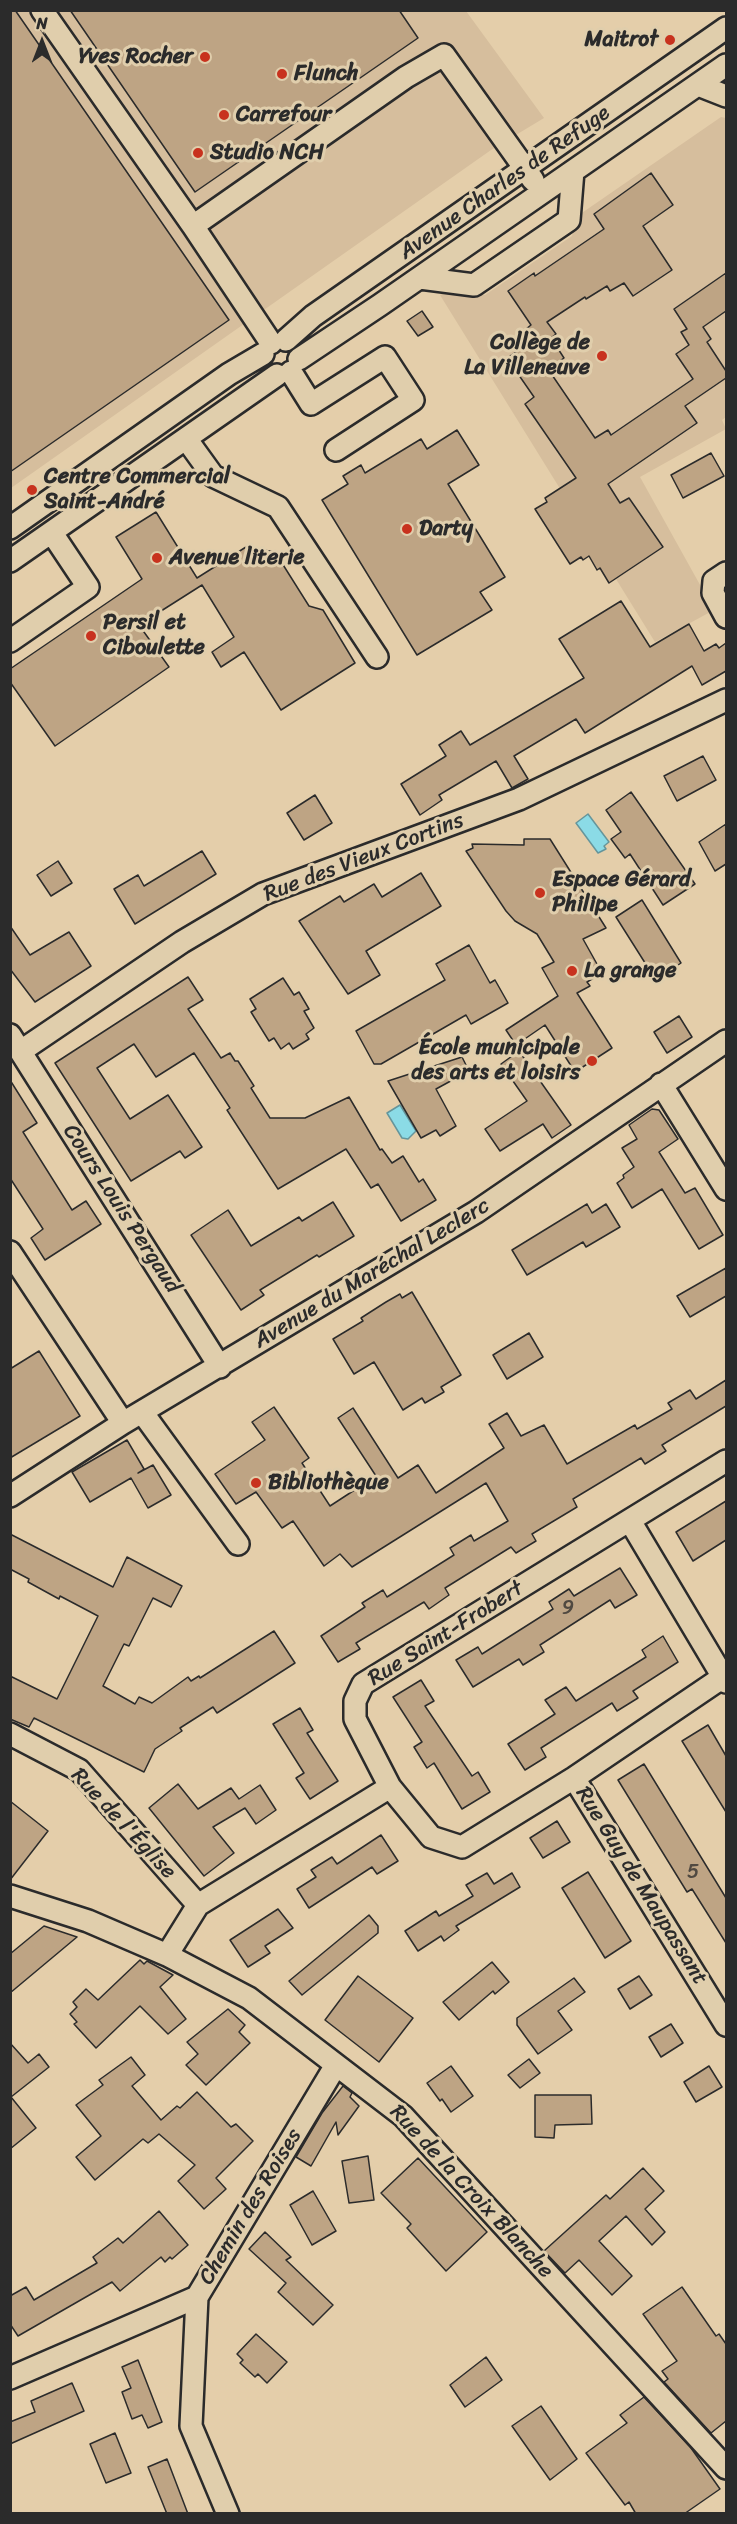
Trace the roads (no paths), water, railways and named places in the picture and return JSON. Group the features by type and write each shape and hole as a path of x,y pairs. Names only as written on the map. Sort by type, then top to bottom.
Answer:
{"street":[{"path":"42,10 193,226 273,346"},
{"name":"Avenue Charles de Refuge","path":"10,528 726,28"},
{"path":"193,226 406,77 444,55 543,192"},
{"name":"Avenue Charles de Refuge","path":"10,561 726,65"},
{"path":"698,84 726,96"},
{"path":"420,278 474,285 569,220 573,171"},
{"path":"273,346 293,344 298,351 289,369"},
{"path":"273,346 264,363 269,371 289,369"},
{"path":"289,369 311,404 385,357 413,400 336,450"},
{"path":"187,440 213,476 278,507 377,657"},
{"path":"10,641 88,587 52,533"},
{"path":"726,573 714,581 713,593 726,617"},
{"name":"Rue des Vieux Cortins","path":"16,1043 263,894 519,799 726,700"},
{"name":"Avenue du Maréchal Leclerc","path":"10,1496 142,1412 476,1212 726,1041"},
{"name":"Cours Louis Pergaud","path":"16,1043 220,1366"},
{"path":"661,1084 726,1189"},
{"path":"10,1252 123,1424"},
{"path":"142,1412 238,1544"},
{"name":"Rue Saint-Frobert","path":"725,1678 574,1778 462,1846 431,1837 390,1787 355,1719 355,1701 363,1684 726,1461"},
{"path":"630,1521 725,1678"},
{"name":"Rue de l'Église","path":"10,1734 79,1770 198,1905"},
{"name":"Rue Guy de Maupassant","path":"574,1778 726,2025"},
{"path":"167,1955 198,1905 390,1787"},
{"name":"Rue de la Croix Blanche","path":"10,1896 88,1921 167,1955 249,1998 365,2085 403,2116 726,2468"},
{"name":"Chemin des Roises","path":"10,2379 197,2297 336,2065"},
{"path":"197,2297 191,2426 228,2514"}],"water":[{"path":"588,814 609,842 604,846 606,849 598,853 576,823"},
{"path":"400,1105 416,1131 408,1139 402,1138 387,1113"}],"place":[{"name":"Maitrot","path":"670,40"},
{"name":"Yves Rocher","path":"205,57"},
{"name":"Flunch","path":"282,74"},
{"name":"Carrefour","path":"224,115"},
{"name":"Studio NCH","path":"198,153"},
{"name":"Collège de La Villeneuve","path":"602,356"},
{"name":"Centre Commercial Saint-André","path":"32,490"},
{"name":"Darty","path":"407,529"},
{"name":"Avenue literie","path":"157,558"},
{"name":"Persil et Ciboulette","path":"91,636"},
{"name":"Espace Gérard Philipe","path":"540,893"},
{"name":"La grange","path":"572,971"},
{"name":"École municipale des arts et loisirs","path":"592,1061"},
{"name":"Bibliothèque","path":"256,1483"}]}
